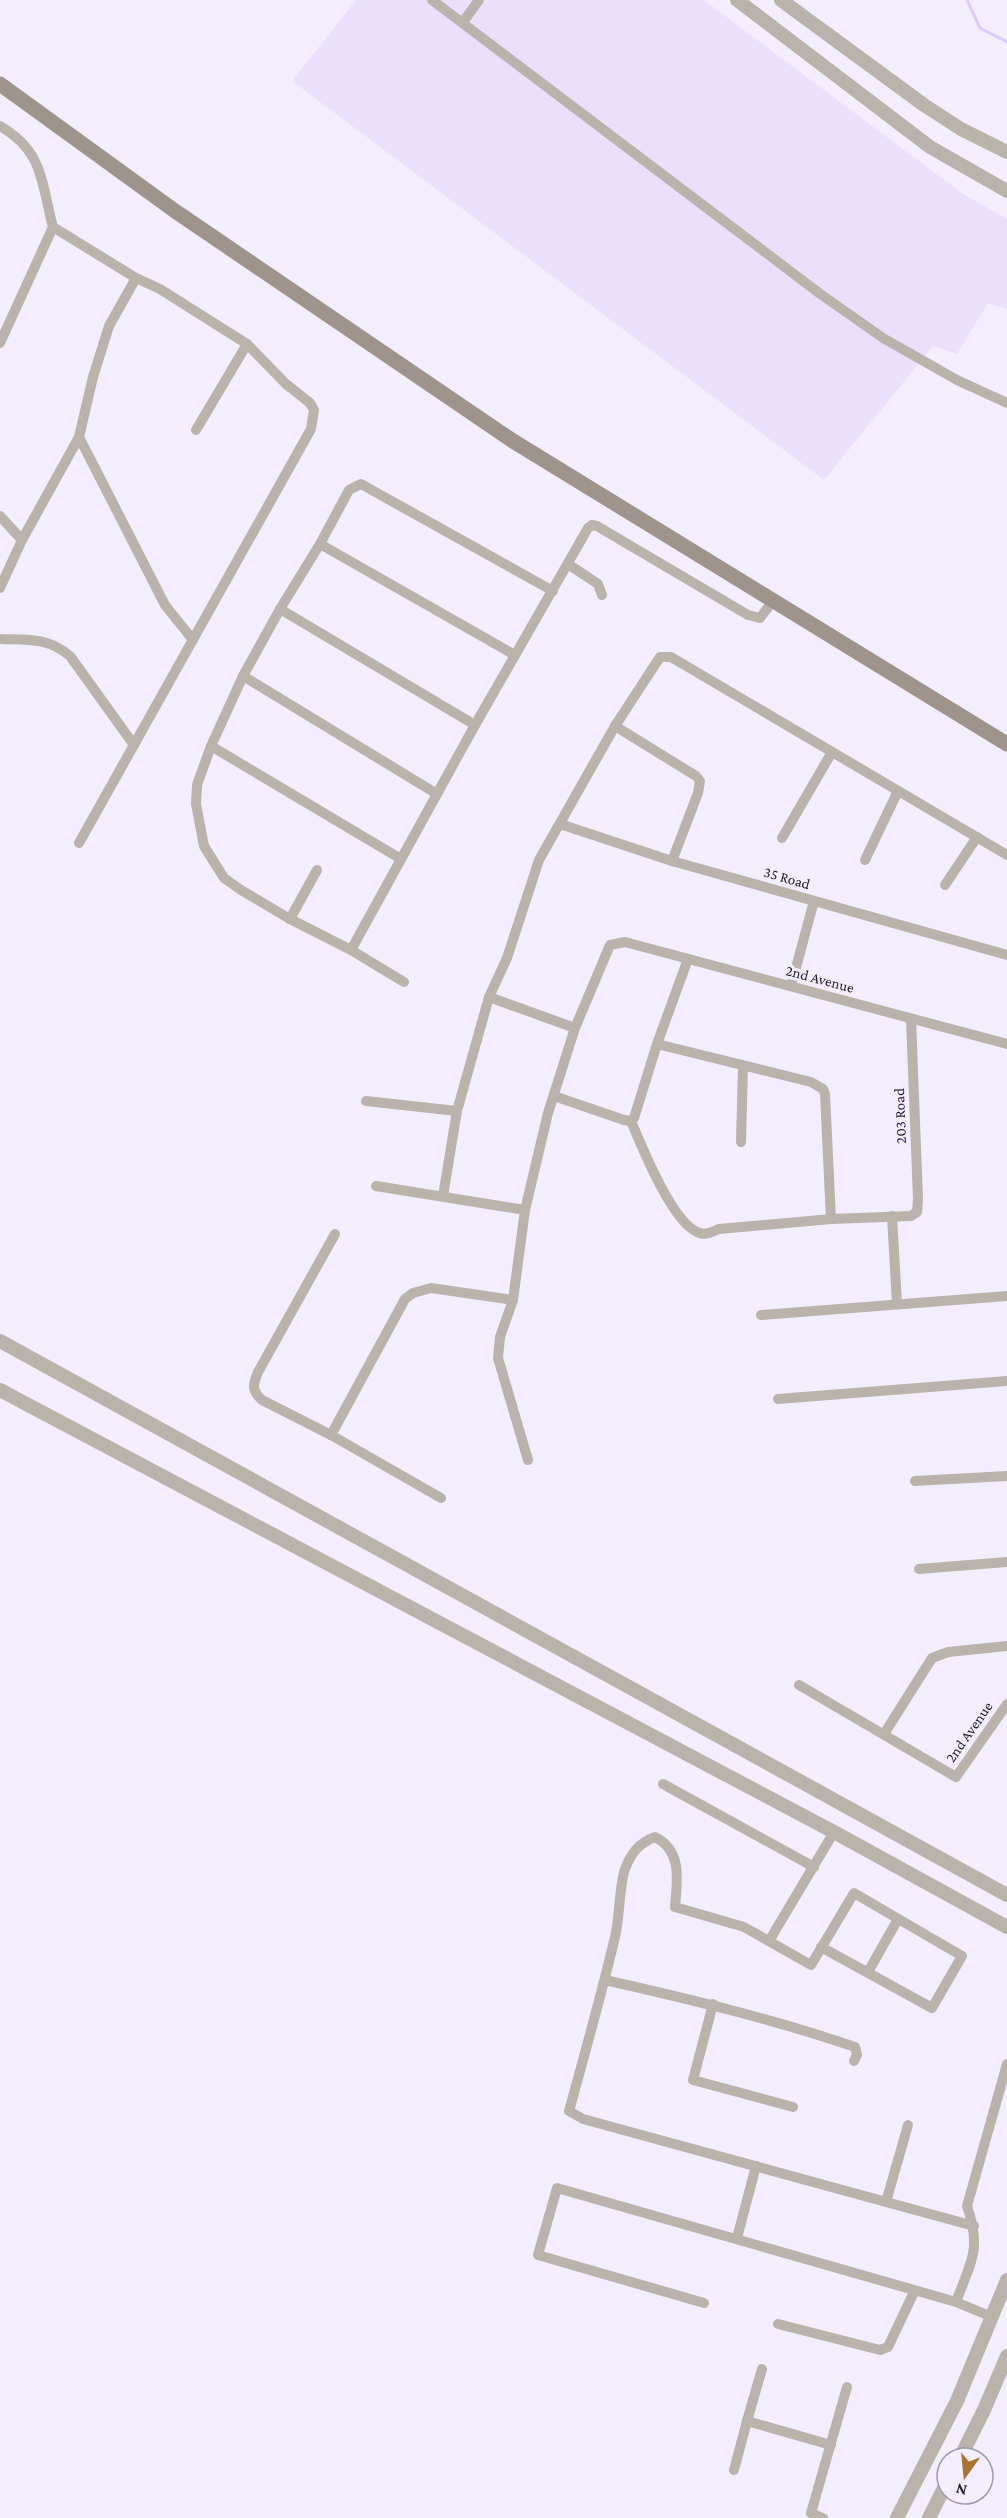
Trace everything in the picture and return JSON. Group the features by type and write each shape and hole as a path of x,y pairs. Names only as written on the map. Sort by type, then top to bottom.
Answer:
{"main road":[{"path":"0,84 175,211 503,435 1007,744"}],"street":[{"path":"432,0 819,293 869,328 957,380 1007,403"},
{"path":"463,22 479,0"},
{"path":"737,0 930,147 1007,191"},
{"path":"781,0 924,105 961,129 1007,152"},
{"path":"0,126 30,149 39,165 53,227 0,343"},
{"path":"53,227 136,278 160,289 247,344 286,384 310,403 314,410 311,429 79,843"},
{"path":"0,588 22,540 79,437 93,377 109,326 136,278"},
{"path":"196,430 247,344"},
{"path":"79,437 165,605 193,640"},
{"path":"404,982 351,950 241,890 224,878 204,846 196,804 197,784 211,746 243,676 279,609 320,544 349,490 361,484 553,591"},
{"path":"0,516 22,540"},
{"path":"351,950 475,725 588,528 592,525 597,526 748,615 760,618 773,600"},
{"path":"320,544 515,655"},
{"path":"568,564 598,584 602,595"},
{"path":"279,609 475,725"},
{"path":"0,639 43,640 57,645 70,656 134,745"},
{"path":"443,1196 457,1111 489,998 507,957 539,860 615,726 660,657 671,657 1007,855"},
{"path":"243,676 437,794"},
{"path":"615,726 696,776 700,781 699,793 672,861"},
{"path":"211,746 401,859"},
{"path":"783,838 832,752"},
{"path":"865,860 898,790"},
{"name":"35 Road","path":"560,824 672,861 1007,955"},
{"path":"945,885 977,837"},
{"path":"290,918 317,870"},
{"path":"791,986 814,901"},
{"name":"2nd Avenue","path":"575,1028 609,945 625,942 1007,1044"},
{"path":"630,1121 637,1113 657,1044 688,959"},
{"path":"489,998 575,1028 554,1096 525,1210 513,1300 500,1337 498,1358 528,1460"},
{"name":"203 Road","path":"892,1216 911,1216 917,1212 911,1019"},
{"path":"657,1044 811,1082 823,1089 831,1219"},
{"path":"741,1142 743,1066"},
{"path":"554,1096 630,1121 665,1193 685,1223 697,1232 706,1234 719,1229 892,1216 897,1304"},
{"path":"366,1101 457,1111"},
{"path":"376,1186 525,1210"},
{"path":"335,1234 258,1372 253,1385 255,1394 262,1400 331,1435 441,1498"},
{"path":"331,1435 405,1299 413,1293 431,1288 513,1300"},
{"path":"761,1315 1007,1296"},
{"path":"0,1341 1007,1895"},
{"path":"778,1399 1007,1381"},
{"path":"0,1390 834,1832 1007,1927"},
{"path":"915,1481 1007,1476"},
{"path":"919,1569 1007,1562"},
{"path":"799,1685 884,1734 932,1658 948,1652 1007,1646"},
{"name":"2nd Avenue","path":"884,1734 956,1777 1007,1705"},
{"path":"663,1784 814,1867"},
{"path":"769,1941 834,1832"},
{"path":"821,1947 932,2008 962,1956 854,1893 821,1947 811,1965 744,1927 675,1907 678,1865 662,1841 655,1837 642,1842 634,1852 625,1871 620,1916 569,2110 583,2119 974,2226"},
{"path":"868,1972 898,1919"},
{"path":"605,1980 713,2004 855,2047 857,2055 855,2061"},
{"path":"713,2004 693,2080 793,2108"},
{"path":"956,2302 976,2250 974,2226 968,2206 1007,2064"},
{"path":"886,2202 908,2125"},
{"path":"737,2238 756,2166"},
{"path":"704,2303 538,2255 557,2188 737,2238 914,2292 956,2302 992,2317"},
{"path":"897,2518 957,2401 1007,2280"},
{"path":"778,2324 880,2350 888,2347 914,2292"},
{"path":"966,2446 1007,2356"},
{"path":"734,2470 762,2369"},
{"path":"823,2518 812,2513 847,2387"},
{"path":"747,2421 831,2445"}],"shaded area":[{"path":"356,0 704,0 963,194 1007,219 1007,309 988,303 957,354 933,346 824,480 292,81"}],"waterway":[{"path":"967,0 980,28 1007,42"}]}
